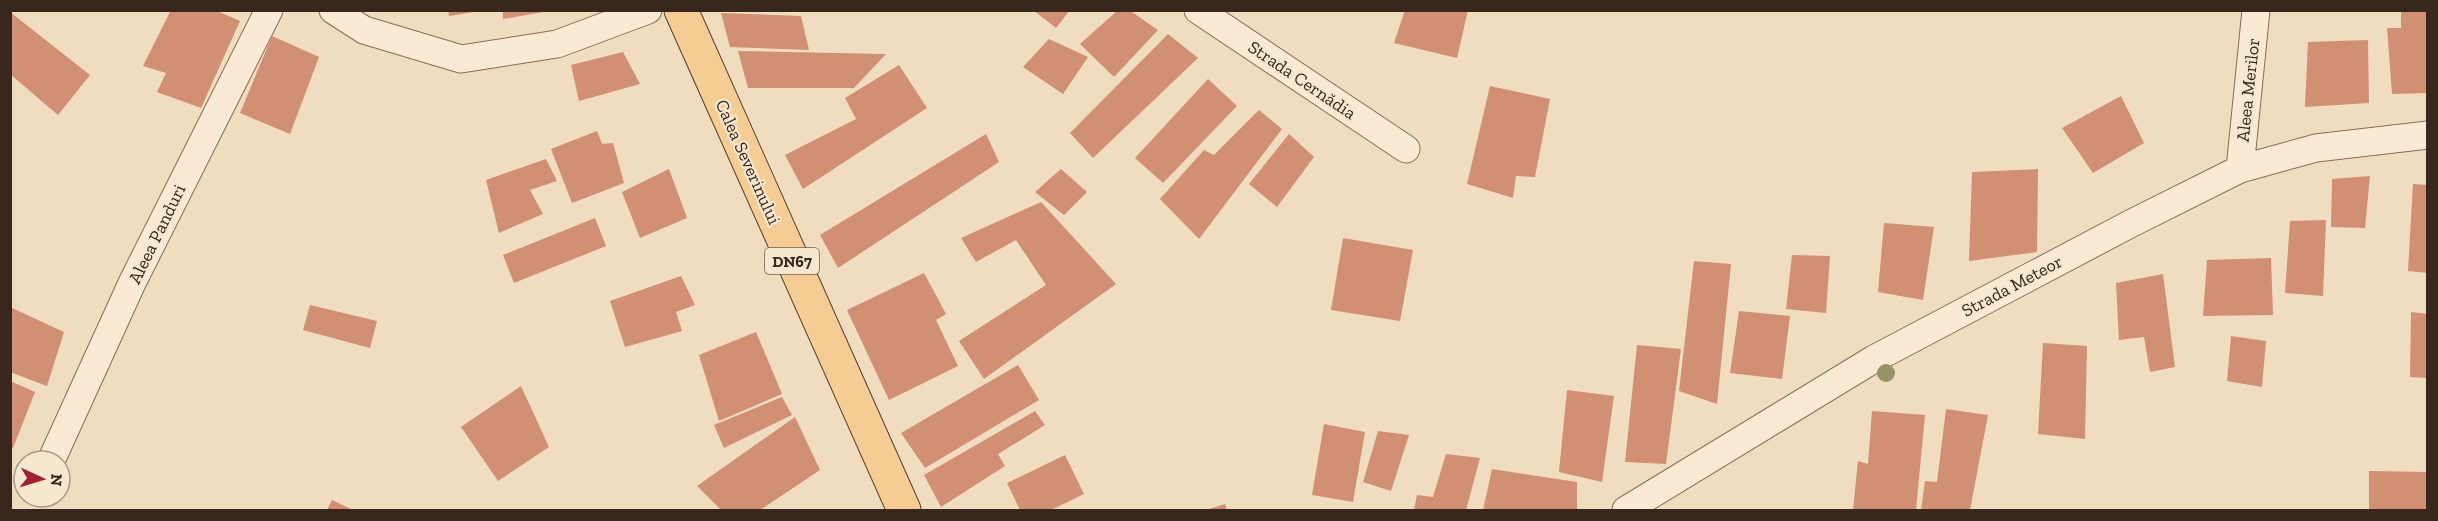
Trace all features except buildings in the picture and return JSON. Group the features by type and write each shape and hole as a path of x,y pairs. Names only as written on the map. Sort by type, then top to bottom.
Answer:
{"main road":[{"name":"Calea Severinului","path":"681,10 903,510"}],"street":[{"name":"Aleea Panduri","path":"56,449 132,283 269,10"},
{"path":"333,10 364,30 461,59 556,44 648,10"},
{"name":"Strada Cernădia","path":"1198,10 1406,149"},
{"name":"Aleea Merilor","path":"2240,169 2256,10"},
{"name":"Strada Meteor","path":"1626,510 1874,359 2130,224 2240,169 2316,148 2427,135"}]}
